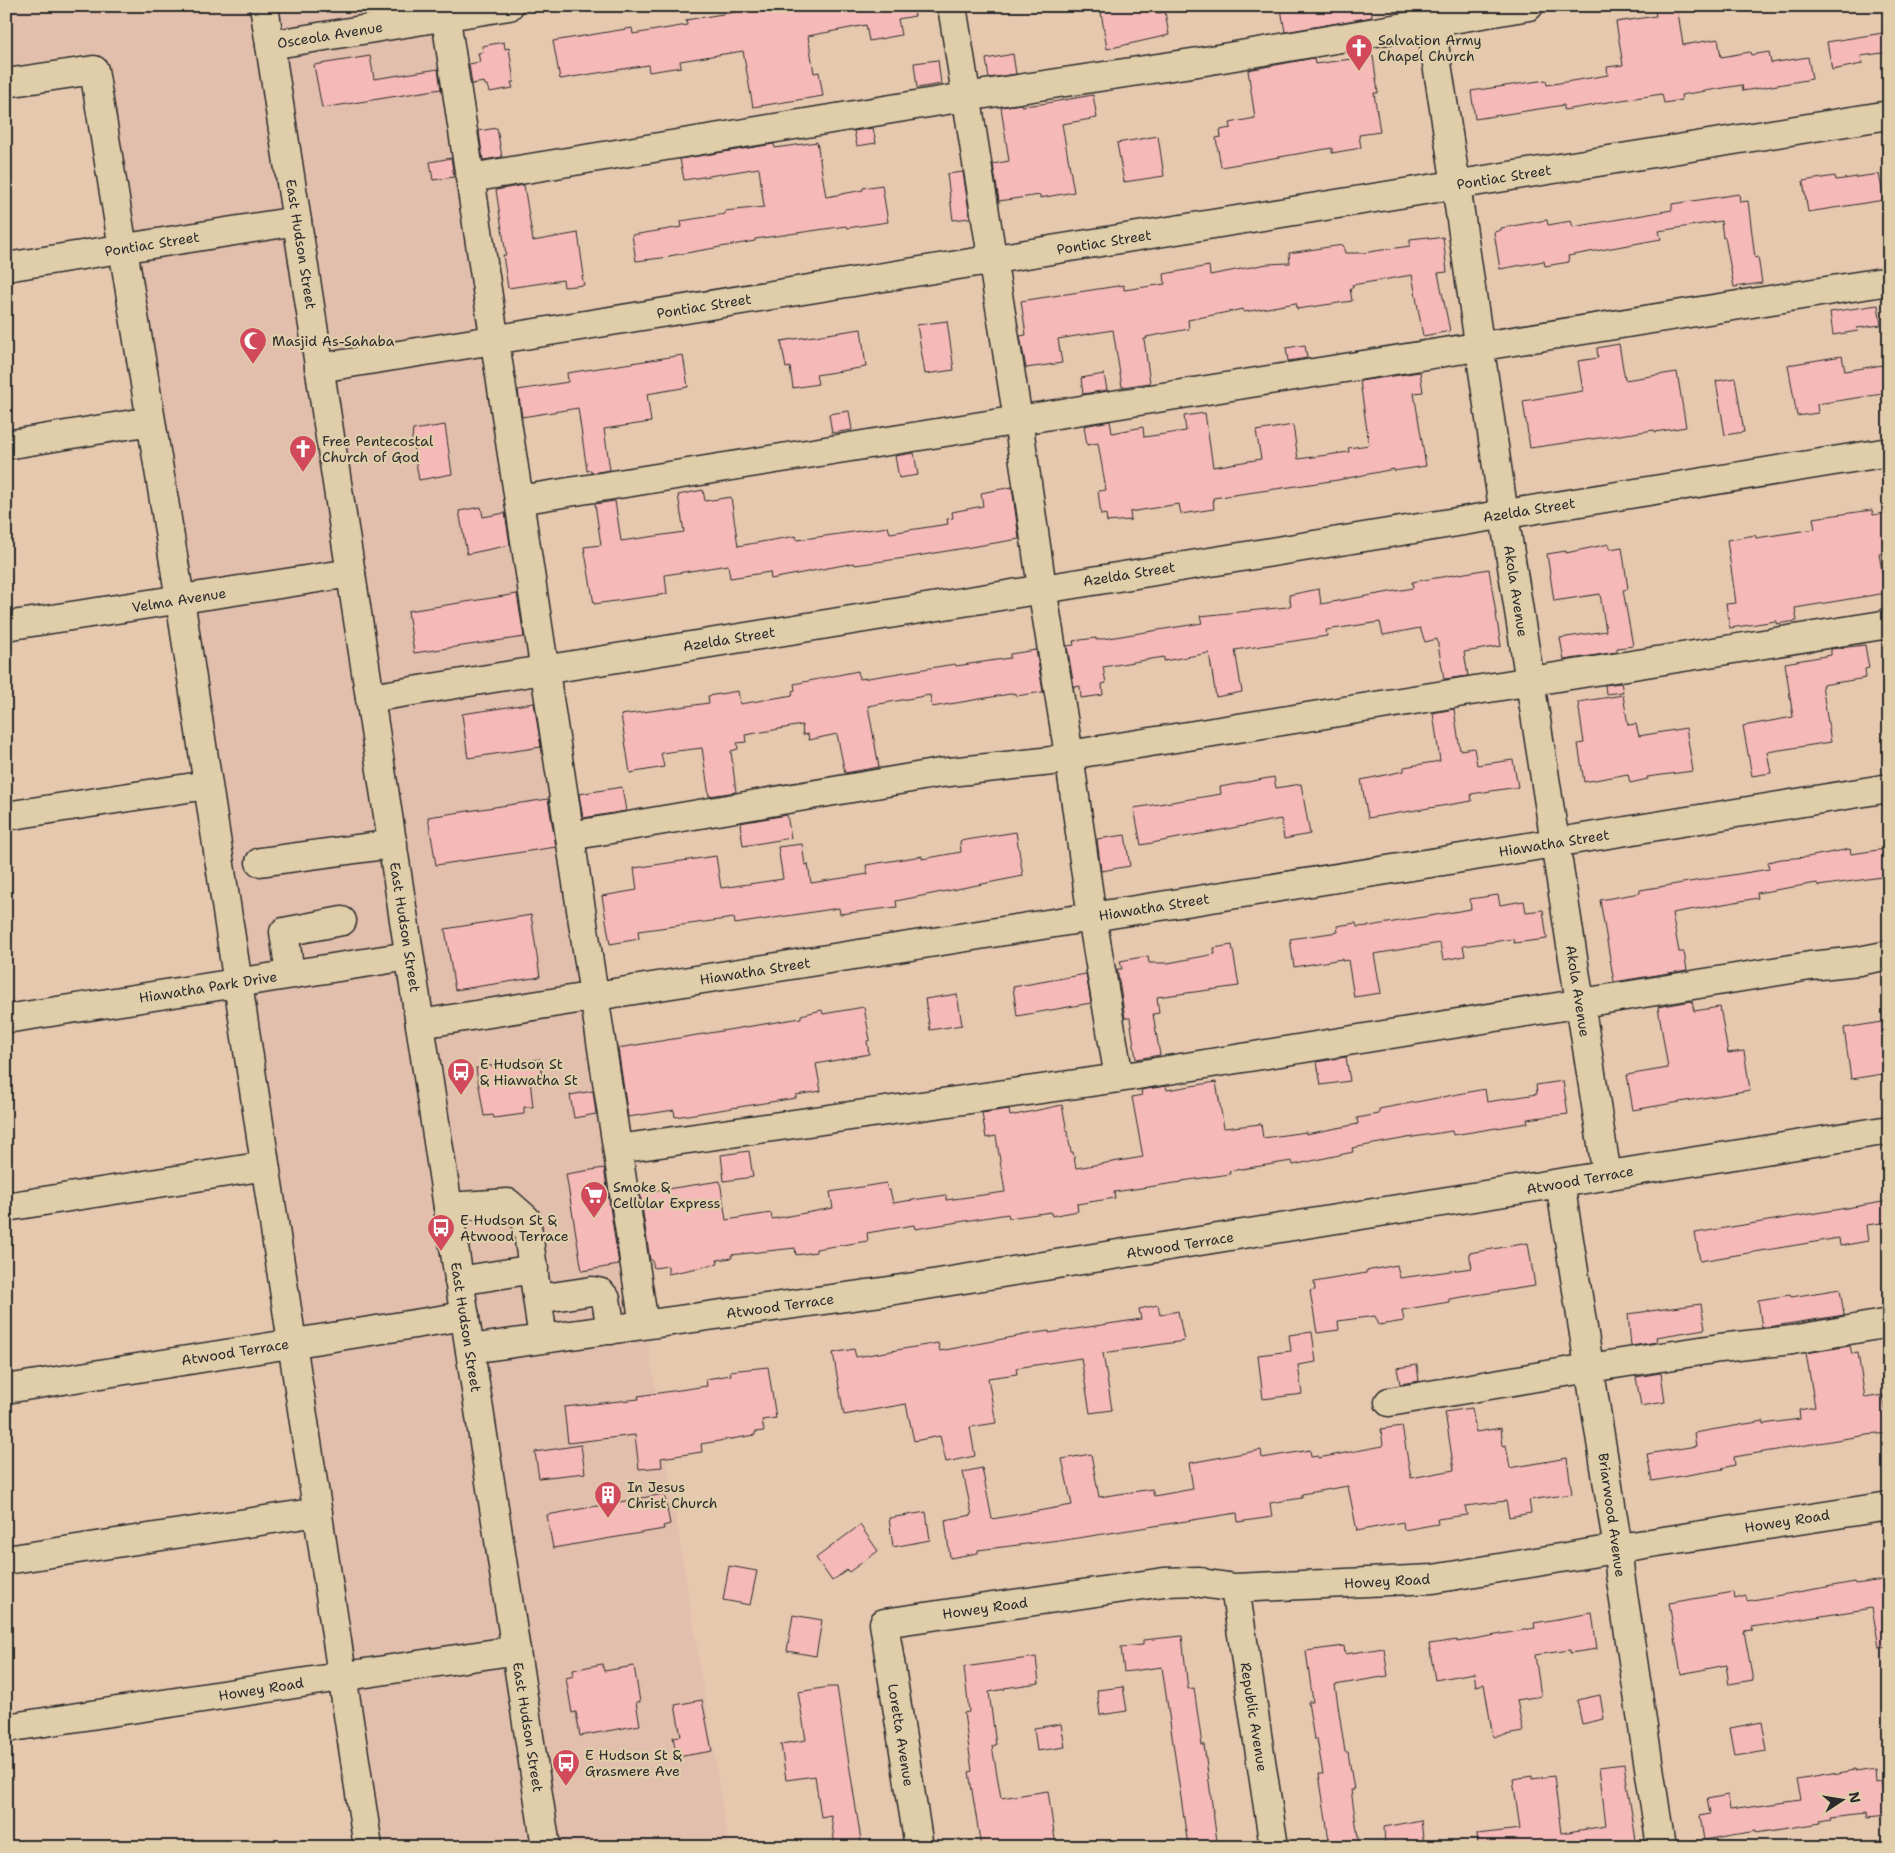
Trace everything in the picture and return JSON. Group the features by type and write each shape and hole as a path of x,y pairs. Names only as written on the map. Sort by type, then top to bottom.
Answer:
{"street":[{"name":"East Hudson Street","path":"264,6 546,1847"},
{"name":"Osceola Avenue","path":"270,45 445,11 510,6"},
{"path":"952,6 1018,420 1092,917 1119,1078"},
{"path":"470,178 965,96 1205,61 1430,14 1528,6"},
{"path":"445,11 644,1325"},
{"name":"Akola Avenue","path":"1430,14 1504,514 1607,1176"},
{"path":"6,83 94,70 180,600 343,1676 361,1846"},
{"name":"Pontiac Street","path":"319,368 1889,115"},
{"name":"Pontiac Street","path":"6,267 297,222"},
{"path":"519,500 1889,281"},
{"path":"6,445 151,421"},
{"name":"Azelda Street","path":"370,698 1889,452"},
{"name":"Velma Avenue","path":"6,626 351,573"},
{"path":"570,836 940,773 1052,761 1069,755 1889,624"},
{"path":"6,816 207,785"},
{"name":"Hiawatha Street","path":"420,1024 1889,788"},
{"path":"260,862 393,844"},
{"path":"290,974 284,932 342,921"},
{"path":"618,1149 1119,1078 1810,966 1859,961 1889,955"},
{"name":"Hiawatha Park Drive","path":"6,1018 409,956"},
{"name":"Atwood Terrace","path":"470,1349 889,1292 1889,1130"},
{"path":"6,1207 265,1166"},
{"name":"Briarwood Avenue","path":"1560,1183 1618,1549 1661,1847"},
{"path":"448,1207 508,1203 526,1219 543,1339"},
{"path":"459,1281 534,1269"},
{"path":"538,1299 592,1291 601,1293 606,1299 611,1330"},
{"name":"Atwood Terrace","path":"6,1388 465,1316"},
{"path":"1389,1402 1589,1368 1720,1348 1792,1340 1889,1323"},
{"name":"Howey Road","path":"884,1623 1164,1582 1199,1581 1201,1583 1235,1588 1433,1579 1889,1506"},
{"path":"6,1560 318,1512"},
{"name":"Republic Avenue","path":"1235,1588 1274,1847"},
{"name":"Loretta Avenue","path":"884,1623 919,1847"},
{"name":"Howey Road","path":"6,1728 516,1650"}],"shaded area":[{"path":"6,6 453,6 647,1338 729,1847 368,1847 124,247 85,54 6,66"}],"building":[{"path":"771,6 914,6 915,16 898,19 901,35 869,41 866,25 808,36 814,73 819,72 823,96 753,107 743,51 680,61 681,67 649,72 648,65 560,79 553,41 632,28 633,34 687,25 686,20"},
{"path":"1100,6 1157,6 1157,13 1165,12 1169,35 1107,49"},
{"path":"1295,6 1371,6 1372,17 1285,32 1281,9"},
{"path":"1654,6 1677,6 1683,45 1718,39 1721,57 1750,52 1751,55 1769,52 1771,63 1808,57 1812,79 1743,91 1742,85 1681,95 1682,100 1664,103 1662,94 1564,110 1564,105 1475,119 1471,91 1546,80 1547,85 1608,75 1607,67 1623,65 1616,22 1656,16"},
{"path":"1889,32 1889,52 1861,56 1862,64 1832,70 1827,42"},
{"path":"504,42 505,49 509,48 514,82 511,82 513,88 489,92 484,82 472,84 469,64 480,62 478,53 483,52 482,46"},
{"path":"1013,54 1016,74 989,78 986,59"},
{"path":"370,56 374,79 438,69 441,89 322,108 314,65"},
{"path":"1373,56 1378,93 1374,93 1380,132 1359,135 1361,148 1332,153 1332,148 1221,167 1216,138 1221,137 1220,130 1231,128 1230,123 1255,118 1248,70 1314,58 1315,64"},
{"path":"938,60 941,84 917,88 914,63"},
{"path":"1093,95 1097,118 1062,124 1074,192 1040,198 1040,195 999,201 993,164 1009,161 1001,107 1041,104"},
{"path":"497,128 502,157 483,160 479,131"},
{"path":"873,128 876,143 857,146 854,131"},
{"path":"1158,136 1164,176 1124,182 1117,143"},
{"path":"817,142 826,197 882,185 888,222 755,239 755,241 670,257 636,261 632,235 682,227 681,221 725,214 725,211 764,207 759,168 684,180 680,159 774,144 775,148"},
{"path":"451,158 454,177 433,180 430,162"},
{"path":"963,172 970,218 953,220 947,174"},
{"path":"1879,174 1884,200 1808,212 1803,181 1835,176 1836,180"},
{"path":"524,185 533,241 578,233 584,285 564,287 563,280 508,288 503,255 506,255 496,190"},
{"path":"1739,194 1740,202 1748,201 1755,258 1758,257 1762,283 1734,287 1721,221 1659,231 1661,239 1568,256 1569,262 1545,266 1544,261 1500,269 1494,232 1501,230 1501,228 1547,220 1548,225 1571,221 1573,227 1672,210 1672,204"},
{"path":"1429,237 1430,239 1443,237 1447,272 1438,273 1450,331 1423,336 1412,275 1352,285 1353,288 1350,288 1352,301 1297,309 1296,303 1244,312 1243,309 1188,320 1189,329 1146,337 1147,339 1144,339 1150,383 1122,387 1113,330 1058,339 1062,363 1026,368 1020,336 1026,335 1021,301 1124,285 1124,290 1165,284 1164,274 1209,266 1210,275 1267,264 1290,263 1289,253 1343,245 1345,253 1363,253 1410,246 1410,239"},
{"path":"1878,305 1881,325 1857,328 1858,331 1833,335 1830,312"},
{"path":"947,321 954,370 925,374 917,325"},
{"path":"861,329 866,367 816,375 818,384 793,388 790,367 786,368 781,341"},
{"path":"1619,344 1625,380 1677,372 1686,427 1530,448 1523,401 1583,391 1578,361 1598,358 1597,348"},
{"path":"1305,345 1307,358 1288,361 1286,348"},
{"path":"683,355 688,387 647,394 651,422 604,429 610,470 591,473 591,470 587,471 578,408 522,417 518,390 568,382 567,373"},
{"path":"1842,356 1845,371 1889,364 1889,393 1817,404 1818,413 1797,416 1788,365"},
{"path":"1420,372 1423,392 1414,393 1426,466 1394,471 1394,469 1338,480 1213,498 1214,509 1181,514 1179,504 1130,512 1131,520 1107,522 1106,514 1101,515 1098,491 1106,490 1098,443 1087,445 1084,426 1110,421 1112,433 1143,427 1144,437 1186,431 1184,416 1205,413 1213,467 1261,459 1256,431 1293,425 1298,459 1349,452 1348,448 1369,445 1360,381"},
{"path":"1104,374 1107,390 1083,394 1081,378"},
{"path":"1735,378 1744,432 1725,435 1716,381"},
{"path":"849,411 852,430 832,433 829,414"},
{"path":"445,425 452,474 419,480 412,439 413,430"},
{"path":"914,453 918,475 899,478 895,456"},
{"path":"1012,487 1019,539 905,558 855,565 854,563 771,579 770,572 730,578 728,565 665,575 667,594 594,604 584,547 601,545 595,504 615,501 621,541 684,532 678,495 703,490 705,501 731,497 738,546 796,536 797,540 888,527 890,533 948,524 947,519 953,518 952,512 983,506 981,493"},
{"path":"481,507 483,517 505,513 510,545 467,554 459,511"},
{"path":"1872,510 1873,515 1889,512 1889,553 1879,554 1886,593 1795,608 1797,621 1776,624 1776,621 1730,628 1726,604 1736,603 1727,540 1755,535 1756,538 1815,529 1813,518"},
{"path":"1609,544 1610,549 1622,547 1628,589 1623,590 1633,646 1617,648 1617,652 1564,660 1560,638 1606,631 1600,594 1554,601 1547,554 1566,551 1566,553"},
{"path":"1489,569 1501,646 1464,652 1468,676 1444,679 1437,639 1425,642 1420,628 1383,635 1380,622 1326,630 1327,636 1235,650 1242,692 1216,697 1209,653 1164,661 1164,657 1103,667 1106,683 1102,684 1103,695 1081,698 1080,686 1074,687 1067,646 1074,645 1073,641 1096,638 1096,640 1202,623 1200,616 1287,607 1291,605 1289,595 1319,589 1321,604 1413,588 1412,582"},
{"path":"517,594 524,637 414,653 408,611"},
{"path":"1865,645 1869,668 1865,669 1866,678 1822,685 1831,742 1767,752 1771,773 1752,776 1743,726 1793,717 1785,663 1831,655 1831,649"},
{"path":"1036,650 1043,692 1016,696 1016,693 932,707 930,695 868,706 879,767 845,773 837,734 809,740 808,734 803,735 802,725 745,735 746,742 737,743 738,749 731,751 736,792 709,796 702,748 661,753 664,767 630,773 621,715 709,703 708,696 738,691 740,704 793,695 792,691 795,690 794,684 858,671 859,679 868,678 955,664 956,666 1010,658 1010,654"},
{"path":"1621,683 1623,692 1606,694 1605,685"},
{"path":"1623,695 1628,725 1636,724 1639,736 1686,728 1693,771 1647,777 1648,779 1630,783 1628,774 1584,782 1578,744 1584,743 1578,702"},
{"path":"534,703 541,747 468,758 462,714"},
{"path":"1454,709 1460,750 1474,748 1477,765 1513,760 1518,787 1471,794 1472,801 1368,818 1361,780 1404,771 1404,767 1440,761 1433,713"},
{"path":"1274,777 1276,788 1301,784 1310,834 1284,839 1281,819 1141,845 1134,808 1221,794 1220,787"},
{"path":"622,787 626,811 583,818 579,794"},
{"path":"548,799 556,847 436,865 428,817"},
{"path":"787,815 791,838 743,846 740,823"},
{"path":"1016,832 1023,876 896,901 897,907 840,914 839,908 735,924 734,918 638,931 639,939 610,944 602,896 637,890 634,868 716,856 721,888 783,879 778,847 802,844 805,865 808,864 811,883 868,874 866,865 922,856 922,859 961,852 960,841"},
{"path":"1125,835 1130,866 1101,871 1097,839"},
{"path":"1850,849 1851,854 1885,849 1889,876 1818,886 1817,883 1757,893 1758,898 1672,913 1679,952 1684,952 1687,970 1614,982 1600,900 1640,893 1640,890 1769,869 1768,862 1781,859 1807,857"},
{"path":"1498,895 1500,905 1524,901 1526,912 1543,910 1547,939 1514,943 1513,939 1463,946 1465,956 1443,960 1440,943 1374,954 1381,993 1354,997 1348,960 1342,961 1342,959 1294,967 1290,939 1338,932 1337,926 1356,923 1357,927 1370,926 1471,909 1470,899"},
{"path":"531,915 540,977 455,990 445,929"},
{"path":"1232,945 1239,986 1157,997 1159,1013 1153,1014 1160,1055 1136,1059 1130,1018 1125,1018 1117,969 1122,969 1120,961 1148,956 1149,963 1168,963 1215,954 1214,948"},
{"path":"1086,974 1091,1003 1017,1016 1013,987"},
{"path":"957,994 962,1025 930,1030 925,999"},
{"path":"1692,1001 1694,1011 1720,1007 1728,1053 1744,1051 1750,1090 1633,1110 1627,1075 1668,1068 1658,1007"},
{"path":"864,1007 870,1040 867,1041 869,1054 816,1064 821,1091 796,1095 796,1098 675,1117 674,1110 628,1117 618,1048 801,1018 801,1015 822,1010 823,1014"},
{"path":"1889,1021 1889,1073 1851,1079 1844,1028"},
{"path":"1346,1057 1350,1081 1321,1085 1317,1062"},
{"path":"540,1059 542,1078 530,1080 533,1107 524,1107 524,1114 494,1118 493,1115 484,1116 476,1068"},
{"path":"1563,1081 1568,1114 1527,1119 1528,1123 1453,1135 1452,1131 1407,1138 1352,1148 1353,1152 1293,1165 1292,1161 1229,1171 1230,1174 1114,1192 1115,1198 1077,1204 1078,1211 1052,1216 1051,1212 1009,1218 1008,1214 915,1229 914,1225 867,1233 868,1241 816,1249 816,1252 796,1255 795,1248 731,1255 732,1258 717,1260 718,1264 668,1274 668,1266 654,1268 652,1260 650,1260 640,1193 720,1181 726,1220 771,1213 772,1219 833,1208 830,1192 886,1183 893,1203 946,1195 946,1200 1005,1192 996,1136 986,1138 982,1113 1009,1109 1010,1116 1062,1105 1076,1168 1143,1157 1132,1097 1142,1095 1141,1090 1166,1086 1167,1090 1216,1082 1224,1128 1261,1124 1263,1138 1306,1132 1306,1134 1358,1124 1357,1118 1379,1114 1379,1109 1485,1089 1487,1102 1537,1094 1536,1085"},
{"path":"593,1091 596,1114 574,1118 570,1095"},
{"path":"749,1151 753,1177 724,1181 721,1155"},
{"name":"Smoke & Cellular Express","path":"604,1168 619,1265 582,1271 566,1174"},
{"path":"1889,1201 1889,1222 1866,1225 1868,1241 1840,1246 1839,1238 1700,1261 1695,1233"},
{"path":"1528,1243 1535,1286 1449,1299 1449,1302 1402,1310 1404,1321 1379,1325 1375,1316 1338,1321 1339,1330 1317,1333 1310,1291 1315,1290 1314,1282 1366,1273 1366,1271 1397,1265 1400,1278 1472,1268 1469,1253"},
{"path":"1840,1289 1844,1315 1762,1328 1758,1300"},
{"path":"1701,1304 1705,1329 1656,1337 1657,1342 1631,1346 1628,1314"},
{"path":"1158,1305 1160,1315 1178,1311 1184,1341 1103,1353 1112,1410 1090,1413 1081,1358 1016,1368 1017,1374 988,1378 996,1423 970,1427 975,1456 946,1462 940,1436 914,1441 906,1404 844,1415 833,1353 854,1349 856,1357 938,1343 940,1351 1029,1334 1049,1331 1049,1333 1141,1319 1139,1309"},
{"path":"1312,1332 1316,1362 1298,1365 1302,1394 1263,1399 1258,1355 1291,1351 1289,1335"},
{"path":"1850,1346 1852,1354 1858,1353 1865,1398 1883,1395 1889,1433 1734,1457 1735,1465 1723,1469 1652,1481 1647,1454 1696,1446 1694,1433 1763,1421 1763,1424 1800,1419 1799,1410 1815,1407 1806,1353"},
{"path":"1417,1365 1419,1381 1400,1384 1397,1368"},
{"path":"768,1367 776,1418 762,1420 764,1431 755,1432 755,1435 701,1444 702,1452 661,1458 662,1467 639,1469 635,1435 568,1443 564,1407 639,1399 638,1396 707,1386 706,1379 731,1375 730,1371"},
{"path":"1661,1373 1665,1402 1641,1406 1636,1377"},
{"path":"1472,1408 1476,1432 1501,1428 1503,1446 1506,1445 1510,1468 1567,1458 1572,1494 1529,1500 1531,1513 1509,1517 1506,1501 1465,1506 1467,1515 1437,1519 1438,1524 1404,1530 1403,1522 1357,1531 1348,1486 1302,1494 1302,1498 1270,1503 1272,1517 1238,1522 1237,1513 1059,1541 978,1550 978,1553 950,1558 945,1520 972,1515 963,1472 982,1468 992,1519 1072,1505 1062,1459 1091,1454 1099,1497 1152,1489 1154,1496 1193,1489 1189,1463 1261,1450 1262,1458 1310,1450 1311,1457 1318,1456 1318,1458 1383,1446 1381,1429 1402,1426 1411,1478 1454,1470 1445,1412"},
{"path":"581,1445 585,1473 539,1478 535,1452"},
{"name":"In Jesus Christ Church","path":"664,1494 670,1524 663,1526 664,1529 553,1548 547,1515"},
{"path":"926,1512 930,1540 893,1547 889,1518"},
{"path":"860,1525 878,1551 849,1572 847,1570 832,1581 816,1558"},
{"path":"729,1566 757,1571 750,1605 723,1600"},
{"path":"1889,1579 1889,1646 1879,1647 1872,1608 1752,1627 1753,1630 1744,1631 1753,1680 1729,1684 1726,1665 1681,1674 1669,1603 1734,1592 1735,1599 1746,1596 1747,1601 1855,1582 1856,1584"},
{"path":"1592,1613 1597,1649 1570,1653 1570,1650 1535,1655 1541,1696 1517,1700 1523,1732 1493,1737 1484,1684 1476,1686 1474,1673 1435,1680 1429,1644 1457,1640 1457,1642 1535,1628 1534,1623"},
{"path":"793,1615 822,1620 816,1656 787,1651"},
{"path":"1182,1636 1188,1689 1194,1688 1202,1745 1204,1745 1217,1841 1188,1846 1162,1667 1124,1672 1121,1647 1143,1645 1143,1640"},
{"path":"1344,1646 1345,1654 1384,1648 1388,1676 1335,1685 1345,1752 1348,1752 1354,1790 1351,1790 1359,1844 1330,1847 1319,1774 1323,1774 1317,1739 1314,1739 1308,1702 1313,1702 1306,1651"},
{"path":"1036,1657 1039,1683 989,1692 996,1745 992,1746 1001,1798 1048,1791 1056,1847 981,1847 969,1772 972,1771 964,1713 969,1712 964,1667"},
{"path":"602,1664 604,1671 634,1666 640,1702 636,1702 640,1725 580,1736 576,1712 572,1713 566,1678 574,1676 573,1670"},
{"path":"837,1687 862,1847 835,1847 831,1815 821,1817 815,1776 786,1780 781,1744 806,1740 798,1692"},
{"path":"1123,1687 1127,1711 1100,1715 1097,1690"},
{"path":"1600,1695 1604,1719 1582,1724 1577,1700"},
{"path":"702,1700 712,1751 677,1757 673,1737 681,1736 675,1705"},
{"path":"1762,1722 1767,1751 1735,1756 1730,1728"},
{"path":"1061,1724 1065,1747 1037,1751 1034,1728"},
{"path":"1624,1764 1637,1847 1478,1847 1477,1834 1520,1829 1513,1779 1532,1776 1532,1779 1554,1776 1561,1833 1606,1826 1599,1767"},
{"path":"1875,1769 1876,1782 1881,1781 1887,1816 1867,1818 1866,1813 1830,1817 1831,1819 1820,1821 1821,1823 1704,1840 1700,1816 1710,1814 1707,1799 1728,1795 1730,1810 1801,1800 1797,1780 1856,1770 1856,1772"},
{"path":"1421,1820 1424,1847 1385,1847 1384,1827"}],"place":[{"name":"Salvation Army Chapel Church","path":"1359,72"},
{"name":"Masjid As-Sahaba","path":"253,365"},
{"name":"Free Pentecostal Church of God","path":"303,473"},
{"name":"E Hudson St & Hiawatha St","path":"461,1096"},
{"name":"Smoke & Cellular Express","path":"594,1219"},
{"name":"E Hudson St & Atwood Terrace","path":"441,1252"},
{"name":"In Jesus Christ Church","path":"608,1519"},
{"name":"E Hudson St & Grasmere Ave","path":"566,1787"}]}
